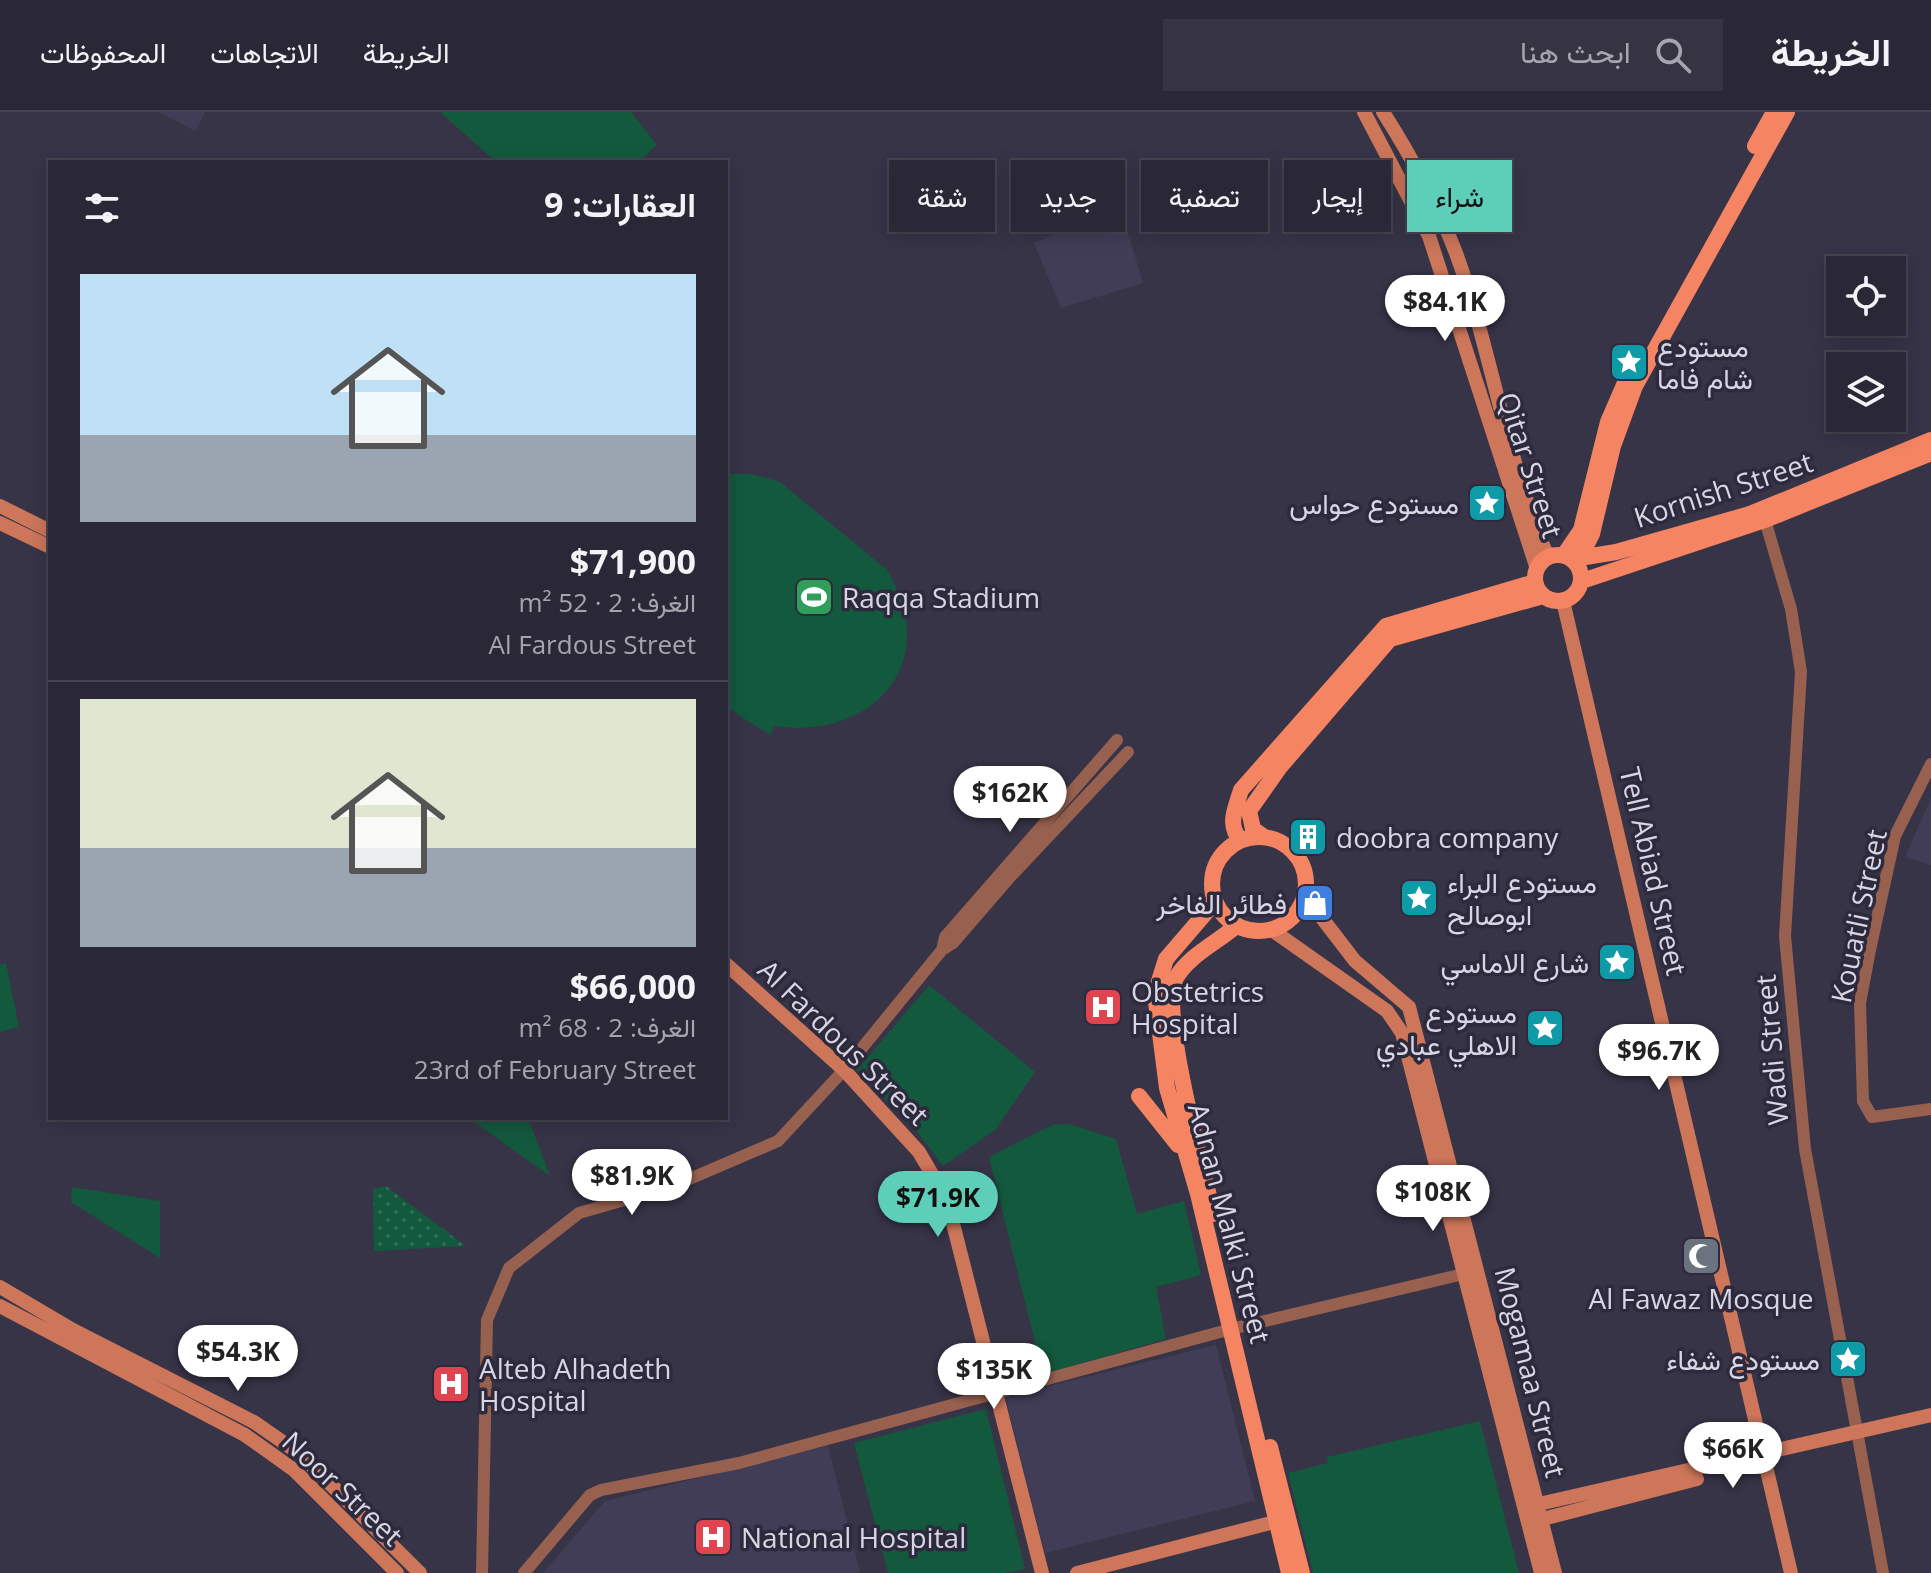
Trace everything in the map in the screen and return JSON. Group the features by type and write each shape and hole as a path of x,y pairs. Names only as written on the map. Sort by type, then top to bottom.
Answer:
{"main road":[{"name":"Qitar Street","path":"1364,112 1429,236 1471,362 1550,570"},
{"name":"Qitar Street","path":"1383,112 1446,230 1550,570"},
{"path":"1550,570 1581,530 1608,422 1630,371 1774,112"},
{"path":"1550,570 1585,548 1592,534 1613,446 1635,386 1787,112"},
{"path":"1471,362 1486,357"},
{"name":"Kornish Street","path":"1275,762 1390,639 1550,570 1750,514 1931,440"},
{"name":"Kornish Street","path":"1582,581 1765,520 1931,453"},
{"path":"0,506 48,530"},
{"path":"0,523 48,546"},
{"path":"1550,570 1582,581 1576,594 1563,601 1550,570"},
{"name":"Tell Abiad Street","path":"1563,601 1791,1573"},
{"path":"1263,836 1241,840 1222,855 1212,878 1215,902 1236,926 1248,930 1272,930 1293,917 1305,896 1307,883 1298,858 1278,841 1253,829 1249,811 1275,762"},
{"path":"1241,840 1235,835 1232,817 1241,790 1275,762"},
{"name":"Mogamaa Street","path":"1305,896 1355,961 1409,1007 1470,1273"},
{"name":"Adnan Malki Street","path":"1215,902 1166,959 1155,994 1167,1088 1236,1329"},
{"name":"Adnan Malki Street","path":"1236,926 1177,976 1170,994 1236,1329 1282,1520 1289,1573"},
{"name":"Mogamaa Street","path":"1272,930 1387,1011 1402,1033 1470,1273 1533,1514 1555,1573"},
{"name":"Al Fardous Street","path":"728,966 844,1070 919,1152 947,1200 1042,1573"},
{"path":"1139,1096 1186,1157"},
{"name":"Noor Street","path":"0,1287 73,1330 254,1422 300,1454 420,1573"},
{"name":"Noor Street","path":"0,1306 245,1435 294,1470 397,1573"},
{"path":"1533,1514 1860,1436 1931,1415"},
{"path":"1860,1436 1931,1424"},
{"name":"Mogamaa Street","path":"1533,1514 1541,1573"},
{"path":"1077,1573 1282,1520"},
{"name":"Adnan Malki Street","path":"1282,1520 1302,1573"}],"street":[{"name":"Wadi Street","path":"1765,520 1791,609 1801,672 1786,887 1789,1009 1805,1149 1883,1573"},
{"path":"942,950 945,937 1117,740"},
{"path":"482,1573 487,1320 509,1268 579,1213 673,1186 778,1141 844,1070 942,950 953,943 1010,877 1128,752"},
{"name":"Kouatli Street","path":"1931,764 1895,836 1860,1003 1863,1101 1866,1111 1872,1117 1931,1109"},
{"path":"524,1573 590,1495 601,1490 739,1463 1236,1329 1470,1273"}],"shaded area":[{"path":"159,112 205,112 195,131"},
{"path":"1125,224 1143,283 1061,308 1034,243 1060,232 1125,232"},
{"path":"1931,798 1931,865 1905,857"},
{"path":"1216,1345 1255,1501 1045,1553 1005,1397"},
{"name":"National Hospital","path":"828,1446 860,1573 543,1573 605,1501"}],"green space":[{"path":"440,112 631,112 657,145 641,160 494,160"},
{"name":"Raqqa Stadium","path":"728,474 752,474 780,482 886,569 902,603 907,634 902,663 889,688 869,707 842,721 810,727 774,726 770,735 728,708"},
{"path":"6,963 19,1027 0,1032 0,965"},
{"path":"929,985 1035,1072 995,1130 943,1166 919,1134 857,1070"},
{"path":"471,1120 529,1120 550,1176"},
{"path":"1069,1124 1116,1139 1137,1214 1184,1201 1201,1275 1156,1287 1166,1339 1043,1374 989,1157 1052,1125"},
{"path":"386,1186 466,1246 374,1251 373,1189"},
{"path":"72,1187 160,1201 160,1258 71,1202"},
{"path":"986,1409 1025,1569 1005,1573 888,1573 854,1443"},
{"path":"1480,1421 1519,1573 1313,1573 1288,1473 1328,1463 1327,1457"}],"place":[{"name":"مستودع شام فاما","path":"1629,362"},
{"name":"مستودع حواس","path":"1487,503"},
{"name":"Raqqa Stadium","path":"814,597"},
{"name":"doobra company","path":"1308,837"},
{"name":"مستودع البراء ابوصالح","path":"1419,898"},
{"name":"فطائر الفاخر","path":"1315,903"},
{"name":"شارع الاماسي","path":"1617,962"},
{"name":"Obstetrics Hospital","path":"1103,1007"},
{"name":"مستودع الاهلي عبادي","path":"1545,1028"},
{"name":"Al Fawaz Mosque","path":"1701,1256"},
{"name":"مستودع شفاء","path":"1848,1359"},
{"name":"Alteb Alhadeth Hospital","path":"451,1384"},
{"name":"National Hospital","path":"713,1537"}]}
